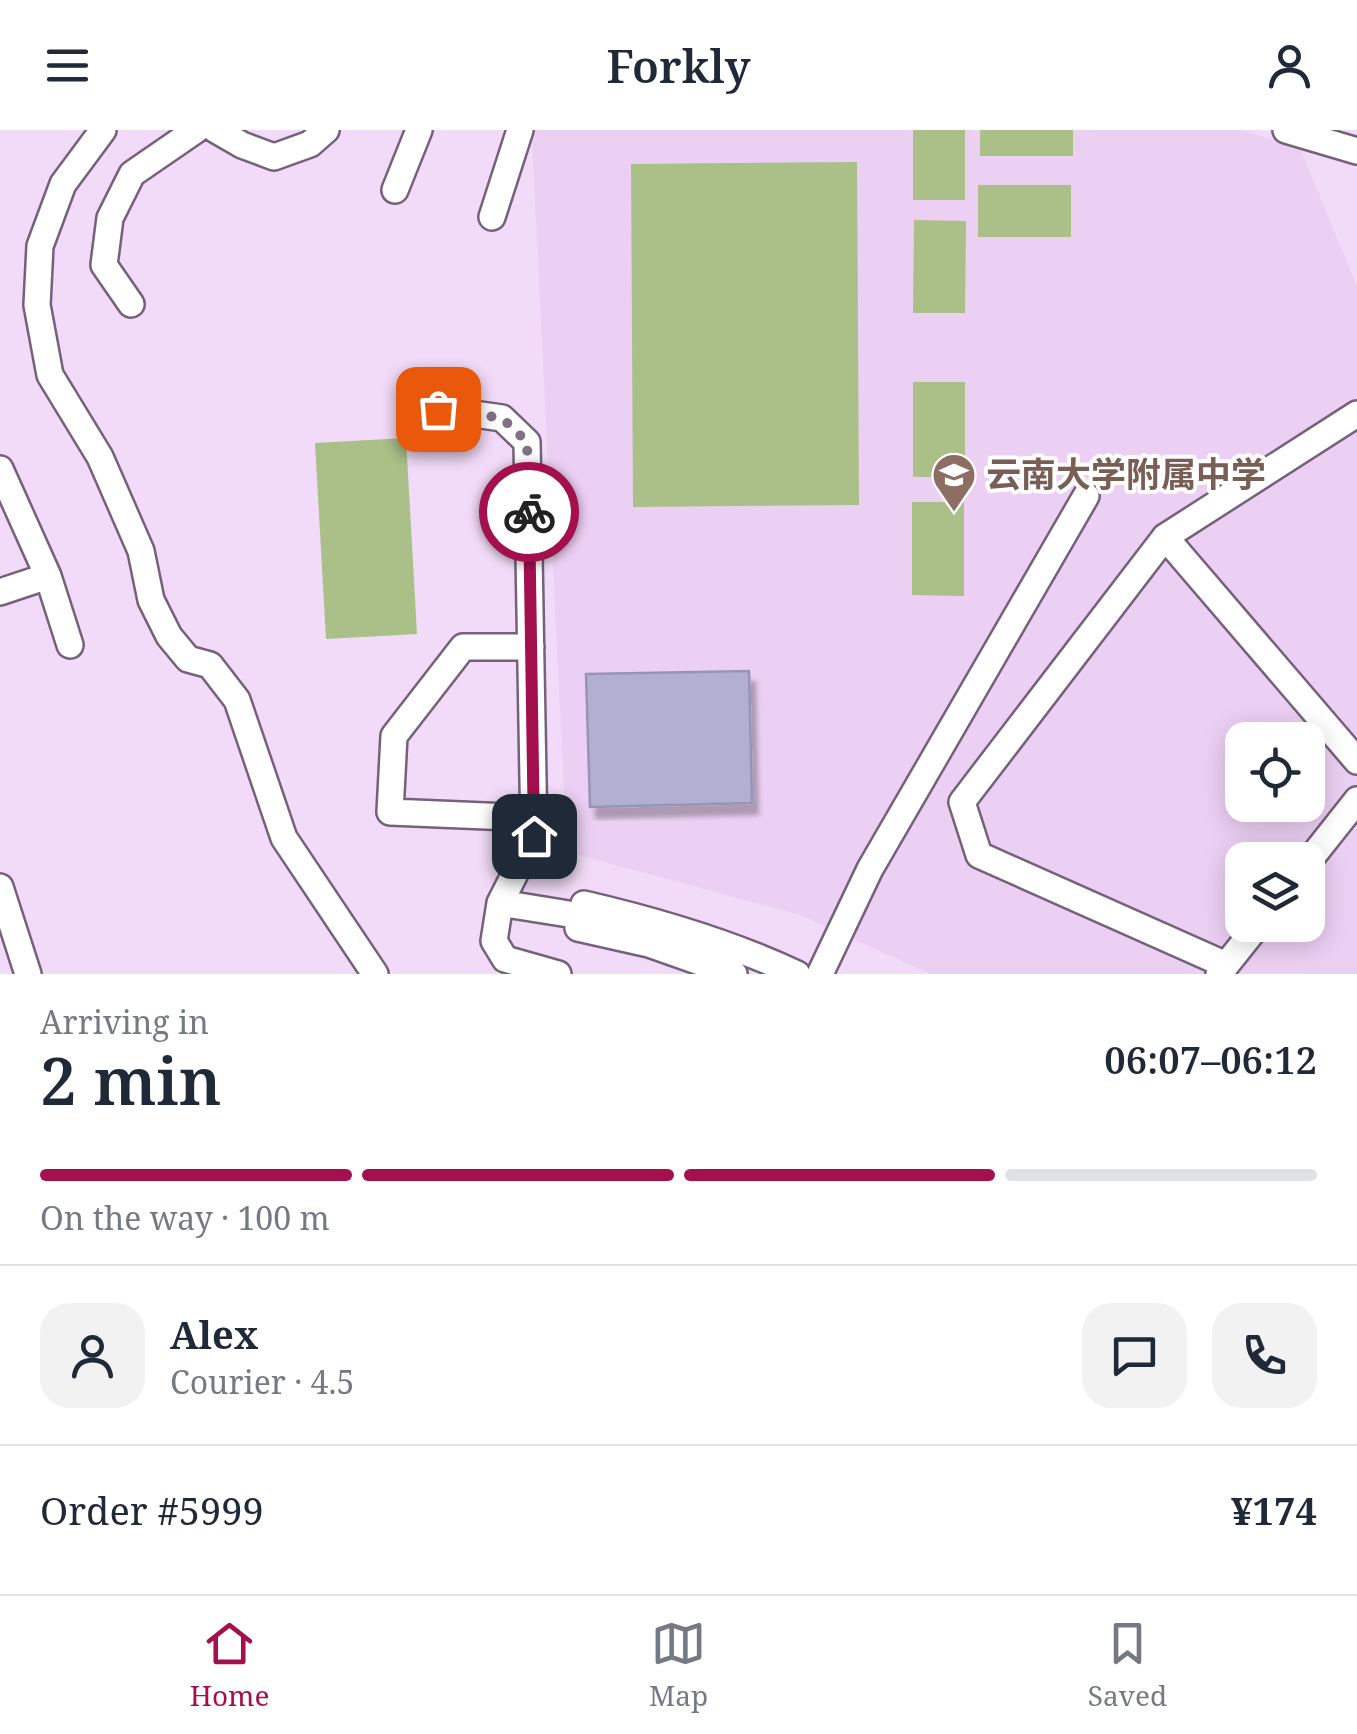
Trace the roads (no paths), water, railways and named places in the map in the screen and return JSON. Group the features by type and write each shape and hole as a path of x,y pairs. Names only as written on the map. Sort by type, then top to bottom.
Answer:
{"street":[{"path":"102,130 64,184 40,246 37,305 50,375 100,457 142,551 150,600 169,636 188,659 210,665 237,700 284,838 375,974"},
{"path":"132,304 104,266 110,218 132,174 196,130"},
{"path":"216,130 274,157 310,144 326,130"},
{"path":"394,190 420,130"},
{"path":"492,218 520,130"},
{"path":"1286,130 1357,151"},
{"path":"438,409 502,418 527,442 534,836 500,903 494,941 505,959 526,969 558,974"},
{"path":"1244,942 1222,970 978,854 962,802 1165,537 1357,414"},
{"path":"0,469 48,576 70,645"},
{"path":"820,974 870,869 1086,496"},
{"path":"1165,537 1357,761"},
{"path":"0,592 48,576"},
{"path":"531,646 463,647 394,736 390,812 534,818"},
{"path":"1324,842 1357,800"},
{"path":"0,887 28,974"},
{"path":"500,903 580,916"},
{"path":"734,974 649,944 578,928 584,904 656,920 797,974"}],"place":[{"name":"云南大学附属中学","path":"954,513"}]}
